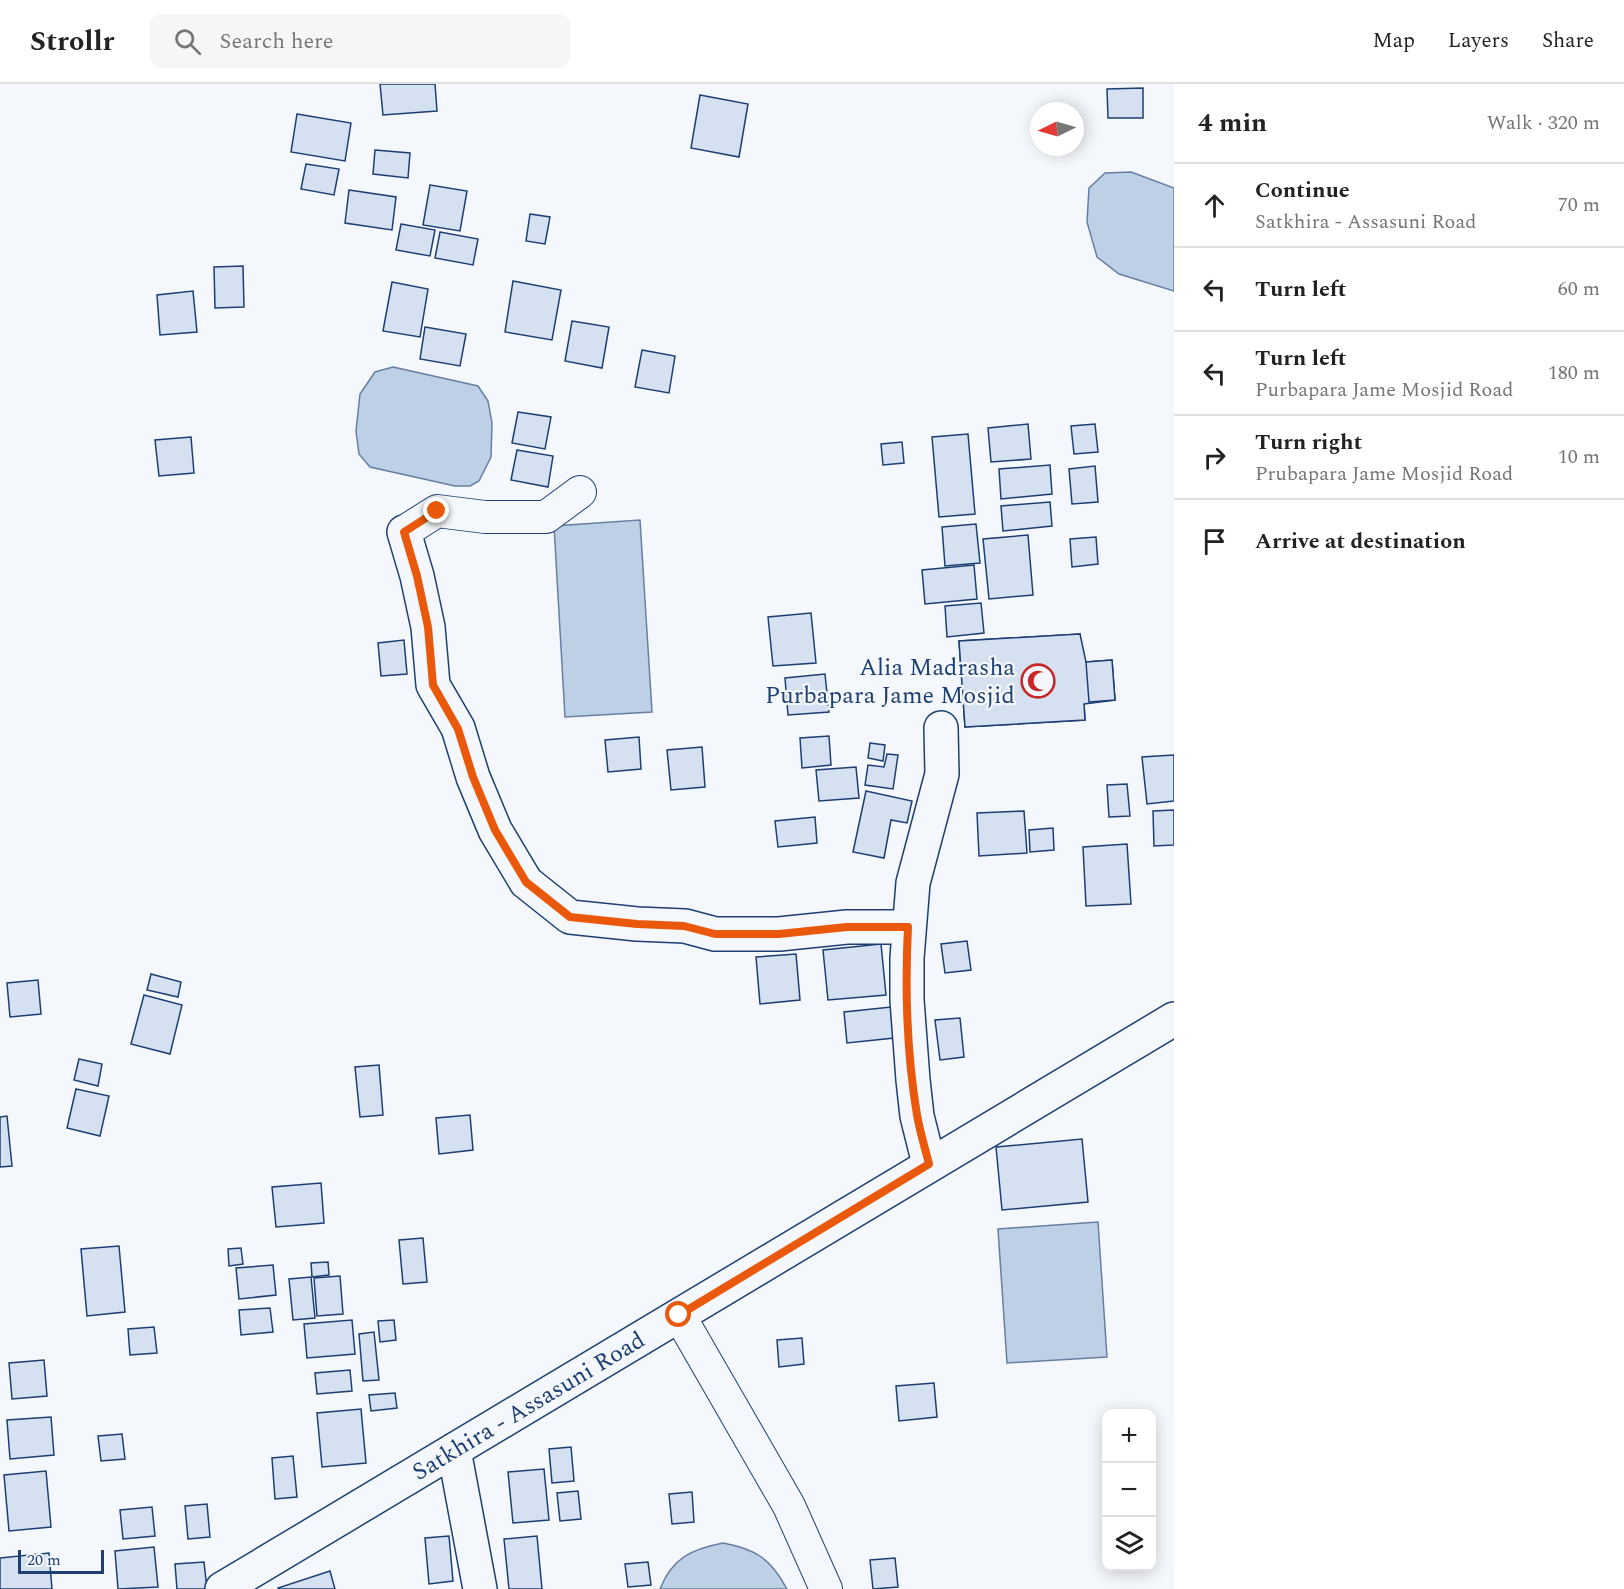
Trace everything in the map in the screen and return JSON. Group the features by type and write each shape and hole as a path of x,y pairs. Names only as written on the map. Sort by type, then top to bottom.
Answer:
{"main road":[{"path":"404,532 417,576 428,627 433,685 458,729 473,777 495,830 526,882 570,917 684,926 715,934 779,934 847,927 908,927"},
{"path":"929,1164 917,1116 913,1080 907,1000 908,927 913,883 942,774 940,728"},
{"name":"Satkhira - Assasuni Road","path":"222,1589 1174,1019"},
{"path":"454,1450 480,1589"}],"street":[{"path":"404,532 437,511 485,517 546,517 580,492"},
{"path":"679,1315 789,1506 826,1589"}],"water":[{"path":"1131,172 1174,188 1174,291 1119,274 1097,257 1087,222 1089,188 1105,173"},
{"path":"393,367 478,386 488,401 492,423 491,457 479,481 470,486 455,486 370,467 359,454 356,431 360,394 375,372"},
{"path":"640,520 652,712 565,717 554,526"},
{"path":"1098,1222 1107,1357 1007,1363 998,1229"},
{"path":"723,1543 745,1548 761,1557 775,1570 787,1589 660,1589 677,1562 702,1548"}],"building":[{"path":"380,84 435,84 437,111 383,115"},
{"path":"1143,88 1143,118 1108,118 1107,89"},
{"path":"700,95 748,104 739,157 691,148"},
{"path":"297,114 351,123 345,161 291,152"},
{"path":"375,150 410,153 408,178 373,174"},
{"path":"306,164 339,169 334,195 301,189"},
{"path":"430,185 467,191 460,231 423,225"},
{"path":"349,190 396,197 392,230 345,223"},
{"path":"530,214 550,217 545,244 526,241"},
{"path":"401,224 435,230 430,256 396,250"},
{"path":"440,232 478,239 473,265 435,258"},
{"path":"243,266 244,307 215,308 214,267"},
{"path":"513,281 561,290 552,340 505,332"},
{"path":"392,282 428,289 420,337 383,331"},
{"path":"193,291 197,332 160,335 157,295"},
{"path":"572,321 609,327 602,368 565,361"},
{"path":"425,327 466,334 460,366 420,359"},
{"path":"642,350 675,356 669,393 635,387"},
{"path":"518,412 551,417 545,449 512,443"},
{"path":"1028,424 1031,459 991,462 988,428"},
{"path":"1095,424 1098,452 1074,454 1071,426"},
{"path":"968,434 975,514 939,517 932,437"},
{"path":"191,437 194,473 159,476 155,440"},
{"path":"902,442 904,463 883,465 881,444"},
{"path":"517,450 553,456 548,487 511,480"},
{"path":"1050,465 1052,494 1001,499 999,469"},
{"path":"1095,466 1098,502 1072,504 1069,469"},
{"path":"1050,502 1052,526 1003,531 1001,506"},
{"path":"976,524 980,563 945,566 942,527"},
{"path":"1028,535 1033,595 989,599 983,539"},
{"path":"1096,537 1098,564 1072,567 1070,539"},
{"path":"974,565 977,599 925,604 922,570"},
{"path":"981,603 984,633 947,637 945,606"},
{"path":"811,613 816,663 773,666 768,617"},
{"name":"Alia Madrasha Purbapara Jame Mosjid","path":"1080,634 1085,720 965,727 959,641"},
{"name":"Alia Madrasha Purbapara Jame Mosjid","path":"1080,634 1086,662 1112,660 1115,700 1084,704 1085,720 965,727 959,641"},
{"path":"404,640 407,674 381,676 378,643"},
{"path":"1112,660 1115,700 1089,702 1086,662"},
{"path":"825,674 829,712 788,715 785,678"},
{"path":"829,736 831,765 802,768 800,738"},
{"path":"639,737 641,769 608,772 605,740"},
{"path":"870,743 885,745 883,761 868,758"},
{"path":"702,747 705,787 671,790 667,750"},
{"path":"887,754 898,755 893,789 865,785 868,765 884,767"},
{"path":"1174,755 1174,801 1147,804 1142,757"},
{"path":"856,767 859,798 819,801 816,770"},
{"path":"1127,784 1130,816 1109,817 1107,785"},
{"path":"866,791 912,801 907,823 891,820 884,858 853,852"},
{"path":"1174,810 1174,845 1154,846 1153,811"},
{"path":"1024,811 1027,853 979,856 977,813"},
{"path":"815,817 817,843 778,847 775,821"},
{"path":"1053,828 1054,850 1030,852 1029,830"},
{"path":"1127,844 1131,904 1086,906 1083,847"},
{"path":"967,941 971,970 945,973 941,944"},
{"path":"881,944 886,995 828,1000 823,950"},
{"path":"796,954 800,1000 760,1004 756,957"},
{"path":"151,974 181,982 178,997 147,990"},
{"path":"38,980 41,1014 10,1017 7,983"},
{"path":"144,995 182,1005 170,1054 131,1044"},
{"path":"891,1007 894,1038 847,1043 844,1012"},
{"path":"960,1018 964,1057 940,1060 935,1020"},
{"path":"79,1059 102,1064 98,1086 74,1080"},
{"path":"379,1065 383,1115 360,1117 355,1067"},
{"path":"76,1089 109,1096 100,1136 67,1128"},
{"path":"470,1115 473,1150 439,1154 436,1118"},
{"path":"7,1116 12,1166 0,1167 0,1117"},
{"path":"1082,1139 1088,1202 1002,1210 996,1147"},
{"path":"321,1183 324,1223 276,1227 272,1187"},
{"path":"423,1238 427,1282 403,1284 399,1240"},
{"path":"119,1246 125,1312 87,1316 81,1249"},
{"path":"241,1248 243,1264 229,1266 228,1249"},
{"path":"328,1262 329,1275 312,1277 311,1263"},
{"path":"273,1265 276,1295 239,1299 236,1268"},
{"path":"340,1276 343,1314 317,1316 314,1278"},
{"path":"311,1277 315,1318 293,1320 289,1279"},
{"path":"270,1308 273,1332 241,1335 239,1310"},
{"path":"352,1320 355,1354 307,1358 304,1324"},
{"path":"394,1320 396,1340 380,1342 378,1321"},
{"path":"154,1327 157,1353 130,1355 128,1329"},
{"path":"374,1332 379,1380 363,1381 359,1334"},
{"path":"802,1338 804,1364 779,1367 777,1340"},
{"path":"44,1360 47,1396 12,1399 9,1363"},
{"path":"350,1370 352,1391 317,1394 315,1373"},
{"path":"934,1383 937,1417 899,1421 896,1386"},
{"path":"395,1393 397,1408 371,1411 369,1395"},
{"path":"361,1409 366,1463 322,1467 317,1413"},
{"path":"51,1417 54,1455 10,1459 7,1420"},
{"path":"122,1434 125,1459 101,1461 98,1436"},
{"path":"571,1447 574,1481 552,1483 549,1449"},
{"path":"293,1456 297,1497 275,1499 272,1458"},
{"path":"544,1469 549,1520 513,1523 508,1472"},
{"path":"46,1471 51,1527 9,1531 4,1475"},
{"path":"578,1491 581,1519 560,1521 557,1493"},
{"path":"692,1492 694,1522 672,1524 669,1494"},
{"path":"207,1504 210,1537 188,1539 185,1506"},
{"path":"152,1507 155,1536 123,1539 120,1510"},
{"path":"449,1536 453,1581 429,1584 425,1538"},
{"path":"537,1536 542,1589 509,1589 504,1539"},
{"path":"154,1547 158,1587 118,1589 115,1551"},
{"path":"49,1553 52,1589 0,1589 0,1558"},
{"path":"895,1558 898,1587 873,1589 870,1560"},
{"path":"204,1562 207,1589 177,1589 175,1564"},
{"path":"648,1562 651,1585 628,1587 625,1564"},
{"path":"330,1571 335,1589 278,1588"}],"place":[{"name":"Alia Madrasha Purbapara Jame Mosjid","path":"1038,681"}],"route":[{"path":"437,511 404,532 417,576 428,627 433,685 458,729 473,777 495,830 526,882 570,917 684,926 715,934 779,934 847,927 908,927 907,1000 913,1080 917,1116 929,1164 679,1315"}]}
